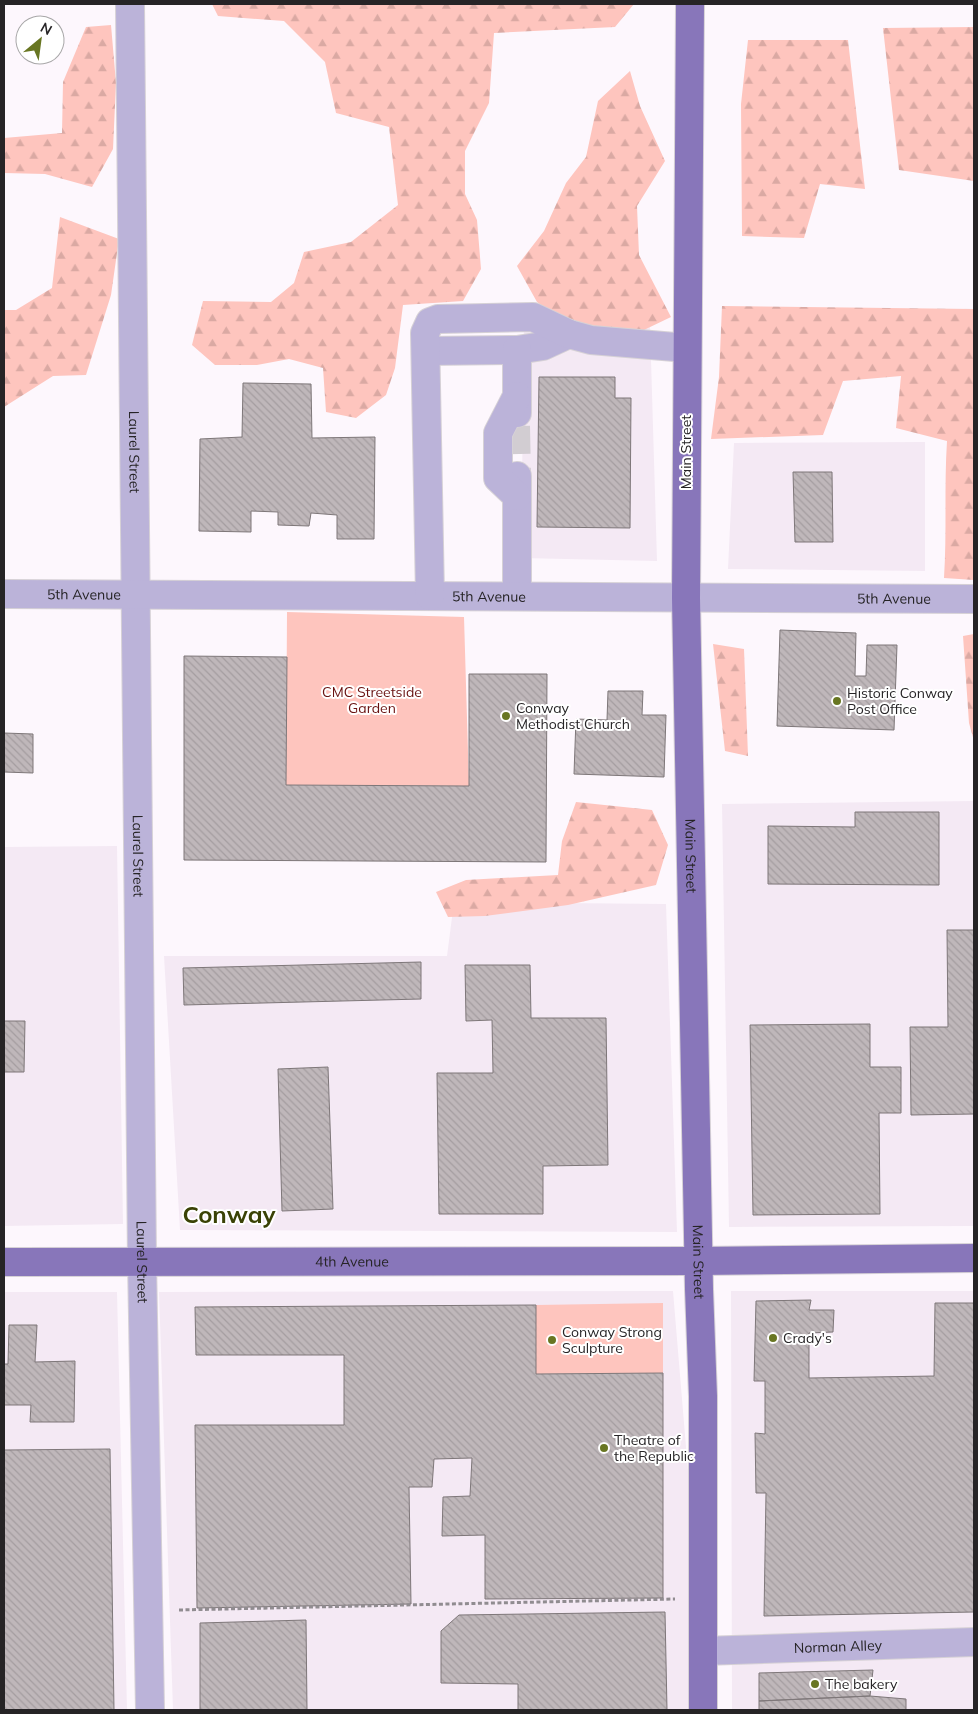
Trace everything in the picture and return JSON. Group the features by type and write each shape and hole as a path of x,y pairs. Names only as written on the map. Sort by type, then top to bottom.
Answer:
{"main road":[{"name":"Main Street","path":"690,4 686,598 698,1261 703,1396 703,1710"},
{"name":"4th Avenue","path":"4,1262 698,1261 974,1258"}],"street":[{"name":"Laurel Street","path":"130,4 142,1261 150,1710"},
{"path":"430,596 425,333 430,322 438,319 534,317 569,334 627,344 687,348"},
{"path":"426,351 518,350 543,346 569,334"},
{"path":"516,426 518,350"},
{"path":"517,396 498,433 498,478 517,486 517,596"},
{"name":"5th Avenue","path":"4,594 135,593 974,599"},
{"name":"Norman Alley","path":"703,1651 974,1642"}],"path":[{"path":"148,1610 702,1599"}],"shaded area":[{"path":"524,325 650,326 657,561 521,558"},
{"path":"925,442 925,571 728,569 734,443"},
{"path":"974,801 974,1226 729,1227 722,804"},
{"path":"117,846 123,1224 4,1226 4,847"},
{"path":"454,902 666,904 677,1232 180,1230 164,956 447,956"},
{"path":"673,1291 703,1651 698,1710 173,1710 159,1292"},
{"path":"731,1291 974,1291 974,1710 732,1710"},
{"path":"4,1292 117,1292 127,1710 4,1710"}],"green space":[{"path":"212,4 634,4 615,27 494,33 489,103 465,151 465,194 477,220 481,269 463,301 403,305 395,368 386,395 356,418 326,412 323,368 289,359 257,365 215,365 192,345 203,301 271,302 294,283 304,252 351,242 398,205 389,127 336,113 325,62 284,21 218,16"},
{"path":"111,25 116,83 113,149 92,187 45,174 4,173 4,138 62,133 63,82 86,27"},
{"path":"974,27 974,181 899,170 883,28"},
{"path":"748,40 848,40 865,189 820,184 804,238 742,236 741,104"},
{"path":"630,71 640,106 665,161 637,206 639,255 671,317 623,340 586,341 537,302 517,266 544,231 566,183 586,157 598,101"},
{"path":"60,217 119,239 111,295 86,375 53,376 4,407 4,310 16,310 52,288"},
{"path":"722,306 974,309 974,580 944,578 947,441 896,428 901,376 843,381 823,435 711,439 719,377"},
{"name":"CMC Streetside Garden","path":"287,612 464,617 469,786 286,785"},
{"path":"974,634 974,741 969,723 963,636"},
{"path":"713,644 744,649 748,756 725,751"},
{"path":"576,802 652,810 668,845 656,885 568,905 485,916 448,917 436,892 466,880 558,875 562,841"},
{"path":"663,1303 663,1373 536,1374 536,1305"}],"building":[{"path":"539,377 615,377 615,398 631,398 630,528 537,527"},
{"path":"243,383 311,384 312,438 375,437 374,539 337,539 337,515 311,513 309,526 278,525 278,512 251,511 251,532 199,531 200,439 242,437"},
{"path":"793,472 832,472 833,542 795,542"},
{"name":"Historic Conway Post Office","path":"780,630 856,633 855,676 866,676 867,645 897,645 894,730 777,726"},
{"path":"184,656 287,657 286,785 469,786 469,674 547,674 546,862 184,860"},
{"path":"608,691 643,691 642,715 666,715 664,777 574,774 576,719 607,720"},
{"path":"4,733 33,734 33,773 4,772"},
{"path":"855,812 939,812 939,885 768,884 768,826 855,827"},
{"path":"947,930 974,930 974,1114 911,1115 910,1027 948,1027"},
{"path":"421,962 421,999 184,1005 183,968"},
{"path":"465,965 530,965 531,1018 606,1018 608,1165 543,1166 543,1214 439,1214 437,1073 493,1073 492,1020 466,1021"},
{"path":"4,1021 25,1021 24,1072 4,1072"},
{"path":"870,1024 870,1067 901,1067 901,1113 879,1113 880,1214 753,1215 750,1025"},
{"path":"328,1067 333,1209 282,1211 278,1069"},
{"path":"811,1300 809,1310 834,1310 833,1332 809,1333 809,1378 934,1376 935,1303 974,1303 974,1612 764,1616 766,1493 756,1493 755,1433 765,1434 765,1381 754,1381 756,1301"},
{"path":"536,1305 536,1374 663,1373 663,1598 485,1599 485,1535 442,1536 443,1497 470,1496 472,1458 434,1459 432,1487 409,1487 411,1604 197,1608 195,1425 344,1425 344,1355 196,1355 195,1307"},
{"path":"9,1325 37,1325 35,1362 75,1361 74,1422 30,1422 31,1405 4,1405 4,1364 8,1364"},
{"path":"110,1449 114,1710 4,1710 4,1450"},
{"path":"665,1612 667,1710 518,1710 518,1684 441,1683 441,1631 459,1615"},
{"path":"306,1620 307,1710 200,1710 200,1623"},
{"name":"The bakery","path":"873,1670 870,1696 759,1701 759,1673"},
{"path":"870,1696 906,1699 906,1710 759,1710 759,1701"}],"tunnel":[{"path":"516,426 517,476"}],"place":[{"name":"Historic Conway Post Office","path":"837,701"},
{"name":"Conway Methodist Church","path":"506,716"},
{"name":"Crady's","path":"773,1338"},
{"name":"Conway Strong Sculpture","path":"552,1340"},
{"name":"Theatre of the Republic","path":"604,1448"},
{"name":"The bakery","path":"815,1684"}],"district":[{"name":"Conway","path":"229,1215"}]}
